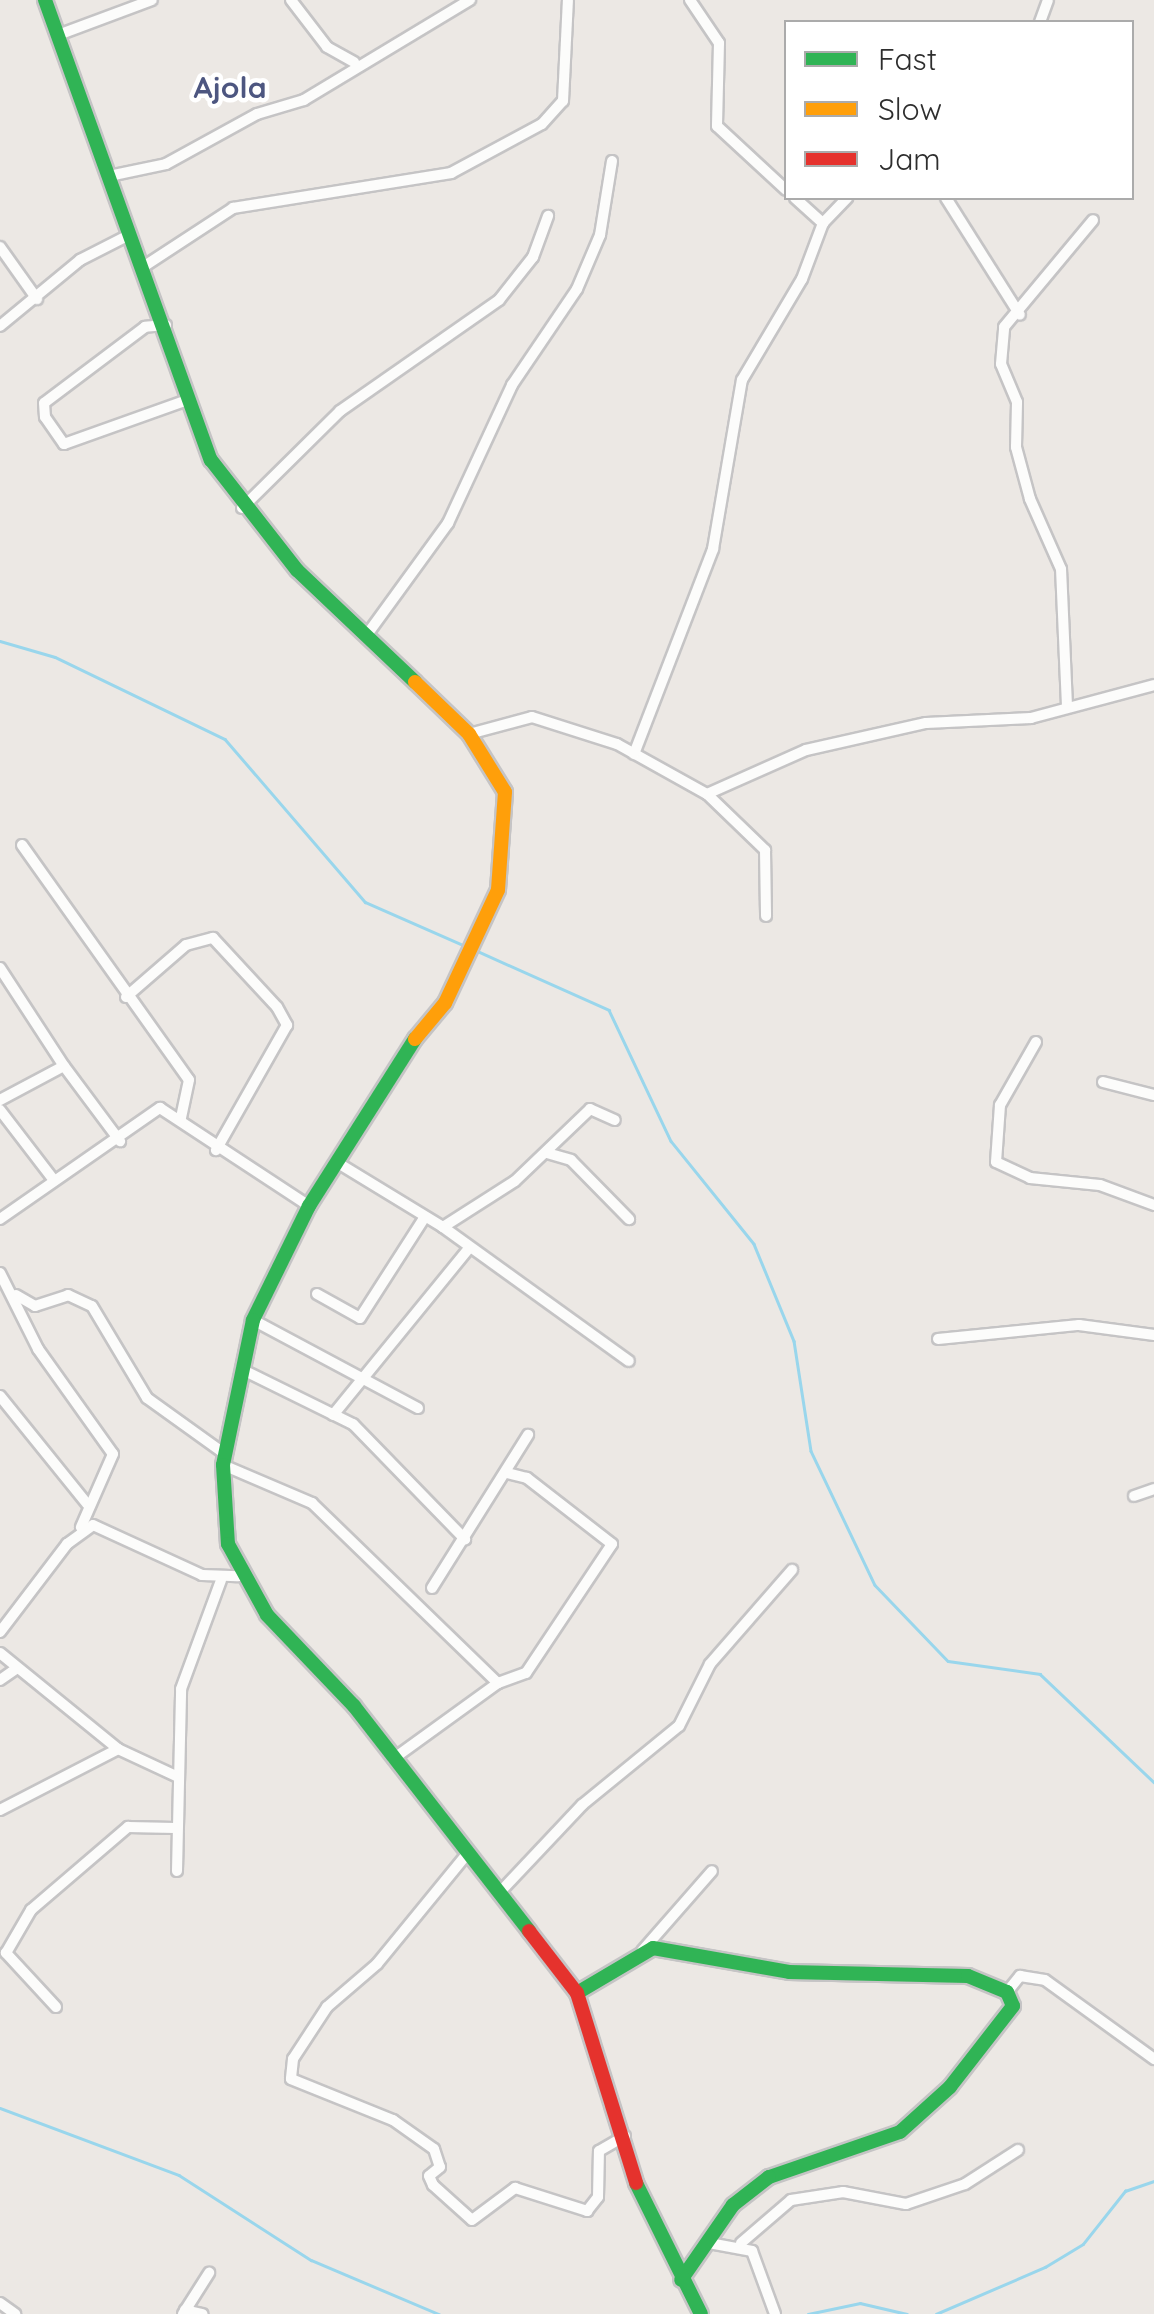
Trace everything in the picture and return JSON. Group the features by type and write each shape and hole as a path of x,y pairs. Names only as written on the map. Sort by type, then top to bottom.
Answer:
{"street":[{"path":"45,0 129,235 166,325 184,401 242,508 366,636 469,734 504,792 498,890 445,1003 400,1057 309,1206 253,1320 224,1459 238,1576 501,1891 577,1992 625,2136 681,2280 700,2314"},
{"path":"58,35 152,0"},
{"path":"290,0 327,47 354,62"},
{"path":"109,176 166,164 257,114 304,100 354,62 470,0"},
{"path":"144,267 233,208 452,173 542,124 563,101 568,0"},
{"path":"690,0 719,43 716,126 784,188"},
{"path":"366,636 448,522 512,385 577,289 600,235 612,161"},
{"path":"797,200 823,223"},
{"path":"634,754 713,548 742,380 802,280 823,223 845,200"},
{"path":"947,200 1020,315"},
{"path":"242,508 340,411 499,300 533,257 548,216"},
{"path":"1067,706 1061,569 1030,499 1016,448 1018,402 1001,364 1004,326 1020,315 1094,220"},
{"path":"0,326 80,260 129,235"},
{"path":"0,247 36,299"},
{"path":"166,325 145,327 44,404 46,417 64,444 184,401"},
{"path":"707,794 806,750 1067,706 1154,685"},
{"path":"469,734 532,717 634,754 707,794 764,850 766,916"},
{"path":"22,844 126,998 189,1080 181,1118"},
{"path":"126,998 186,945 214,938 277,1007 286,1025 216,1150"},
{"path":"0,968 64,1066 120,1141"},
{"path":"1036,1042 1000,1104 996,1162 1030,1178 1100,1185 1154,1205"},
{"path":"0,1100 64,1066"},
{"path":"1103,1082 1154,1096"},
{"path":"444,1226 546,1152 595,1106 614,1120"},
{"path":"0,1110 53,1179"},
{"path":"0,1219 53,1179 120,1141 152,1110 181,1118 216,1150 309,1206"},
{"path":"546,1152 571,1160 629,1218"},
{"path":"338,1164 423,1220 444,1226 469,1248 630,1361"},
{"path":"318,1294 360,1318 423,1220"},
{"path":"333,1415 469,1248"},
{"path":"0,1273 15,1294 38,1349 113,1454 114,1468 88,1504 81,1528 0,1632"},
{"path":"15,1294 35,1306 68,1295 92,1306 147,1398 224,1459 312,1503 498,1682"},
{"path":"253,1320 418,1408"},
{"path":"938,1339 1079,1325 1154,1335"},
{"path":"241,1369 333,1415 466,1539"},
{"path":"0,1396 88,1504"},
{"path":"432,1588 528,1436"},
{"path":"392,1759 498,1682 526,1673 612,1544 527,1478 507,1473"},
{"path":"1134,1496 1154,1490"},
{"path":"81,1528 133,1540 221,1580 238,1576"},
{"path":"501,1891 582,1805 679,1726 710,1664 792,1570"},
{"path":"177,1871 176,1776 181,1689 221,1580"},
{"path":"0,1653 118,1750 176,1776"},
{"path":"0,1680 16,1669"},
{"path":"0,1810 118,1750"},
{"path":"56,2007 6,1953 31,1910 128,1827 175,1828"},
{"path":"467,1854 377,1964 327,2007 293,2059 291,2079 393,2120 434,2149 441,2161 432,2185 472,2220 515,2188 587,2211 598,2198 599,2151 625,2136"},
{"path":"577,1992 642,1952 712,1871"},
{"path":"642,1952 670,1948 788,1972 968,1976 1007,1992 1014,2006 950,2087 900,2132 769,2177 733,2205 681,2280"},
{"path":"1007,1992 1020,1976 1045,1980 1154,2058"},
{"path":"709,2243 741,2243 790,2200 842,2192 906,2204 965,2184 1018,2150"},
{"path":"741,2243 762,2267 774,2314"},
{"path":"202,2314 184,2312 210,2274"},
{"path":"0,2303 15,2314"}],"waterway":[{"path":"0,641 55,657 225,739 365,902 463,945"},
{"path":"475,950 609,1010 671,1141 754,1244 794,1341 811,1451 875,1585 948,1661 1040,1674 1154,1782"},
{"path":"0,2108 179,2175 311,2260 439,2314"},
{"path":"936,2314 1045,2267 1083,2244 1125,2191 1154,2181"},
{"path":"808,2314 860,2303 907,2314"}],"traffic: fast":[{"path":"45,0 211,460 297,570 415,682"},
{"path":"415,1039 309,1206 253,1320 223,1465 228,1544 267,1615 354,1706 529,1931"},
{"path":"577,1993 653,1948 789,1972 968,1976 1007,1992 1013,2006 950,2087 900,2132 769,2177 733,2205 681,2280"},
{"path":"636,2183 701,2314"}],"traffic: slow":[{"path":"415,682 469,734 505,792 498,890 445,1003 415,1039"}],"traffic: jam":[{"path":"529,1931 577,1993 636,2183"}],"district":[{"name":"Ajola","path":"230,87"}]}
